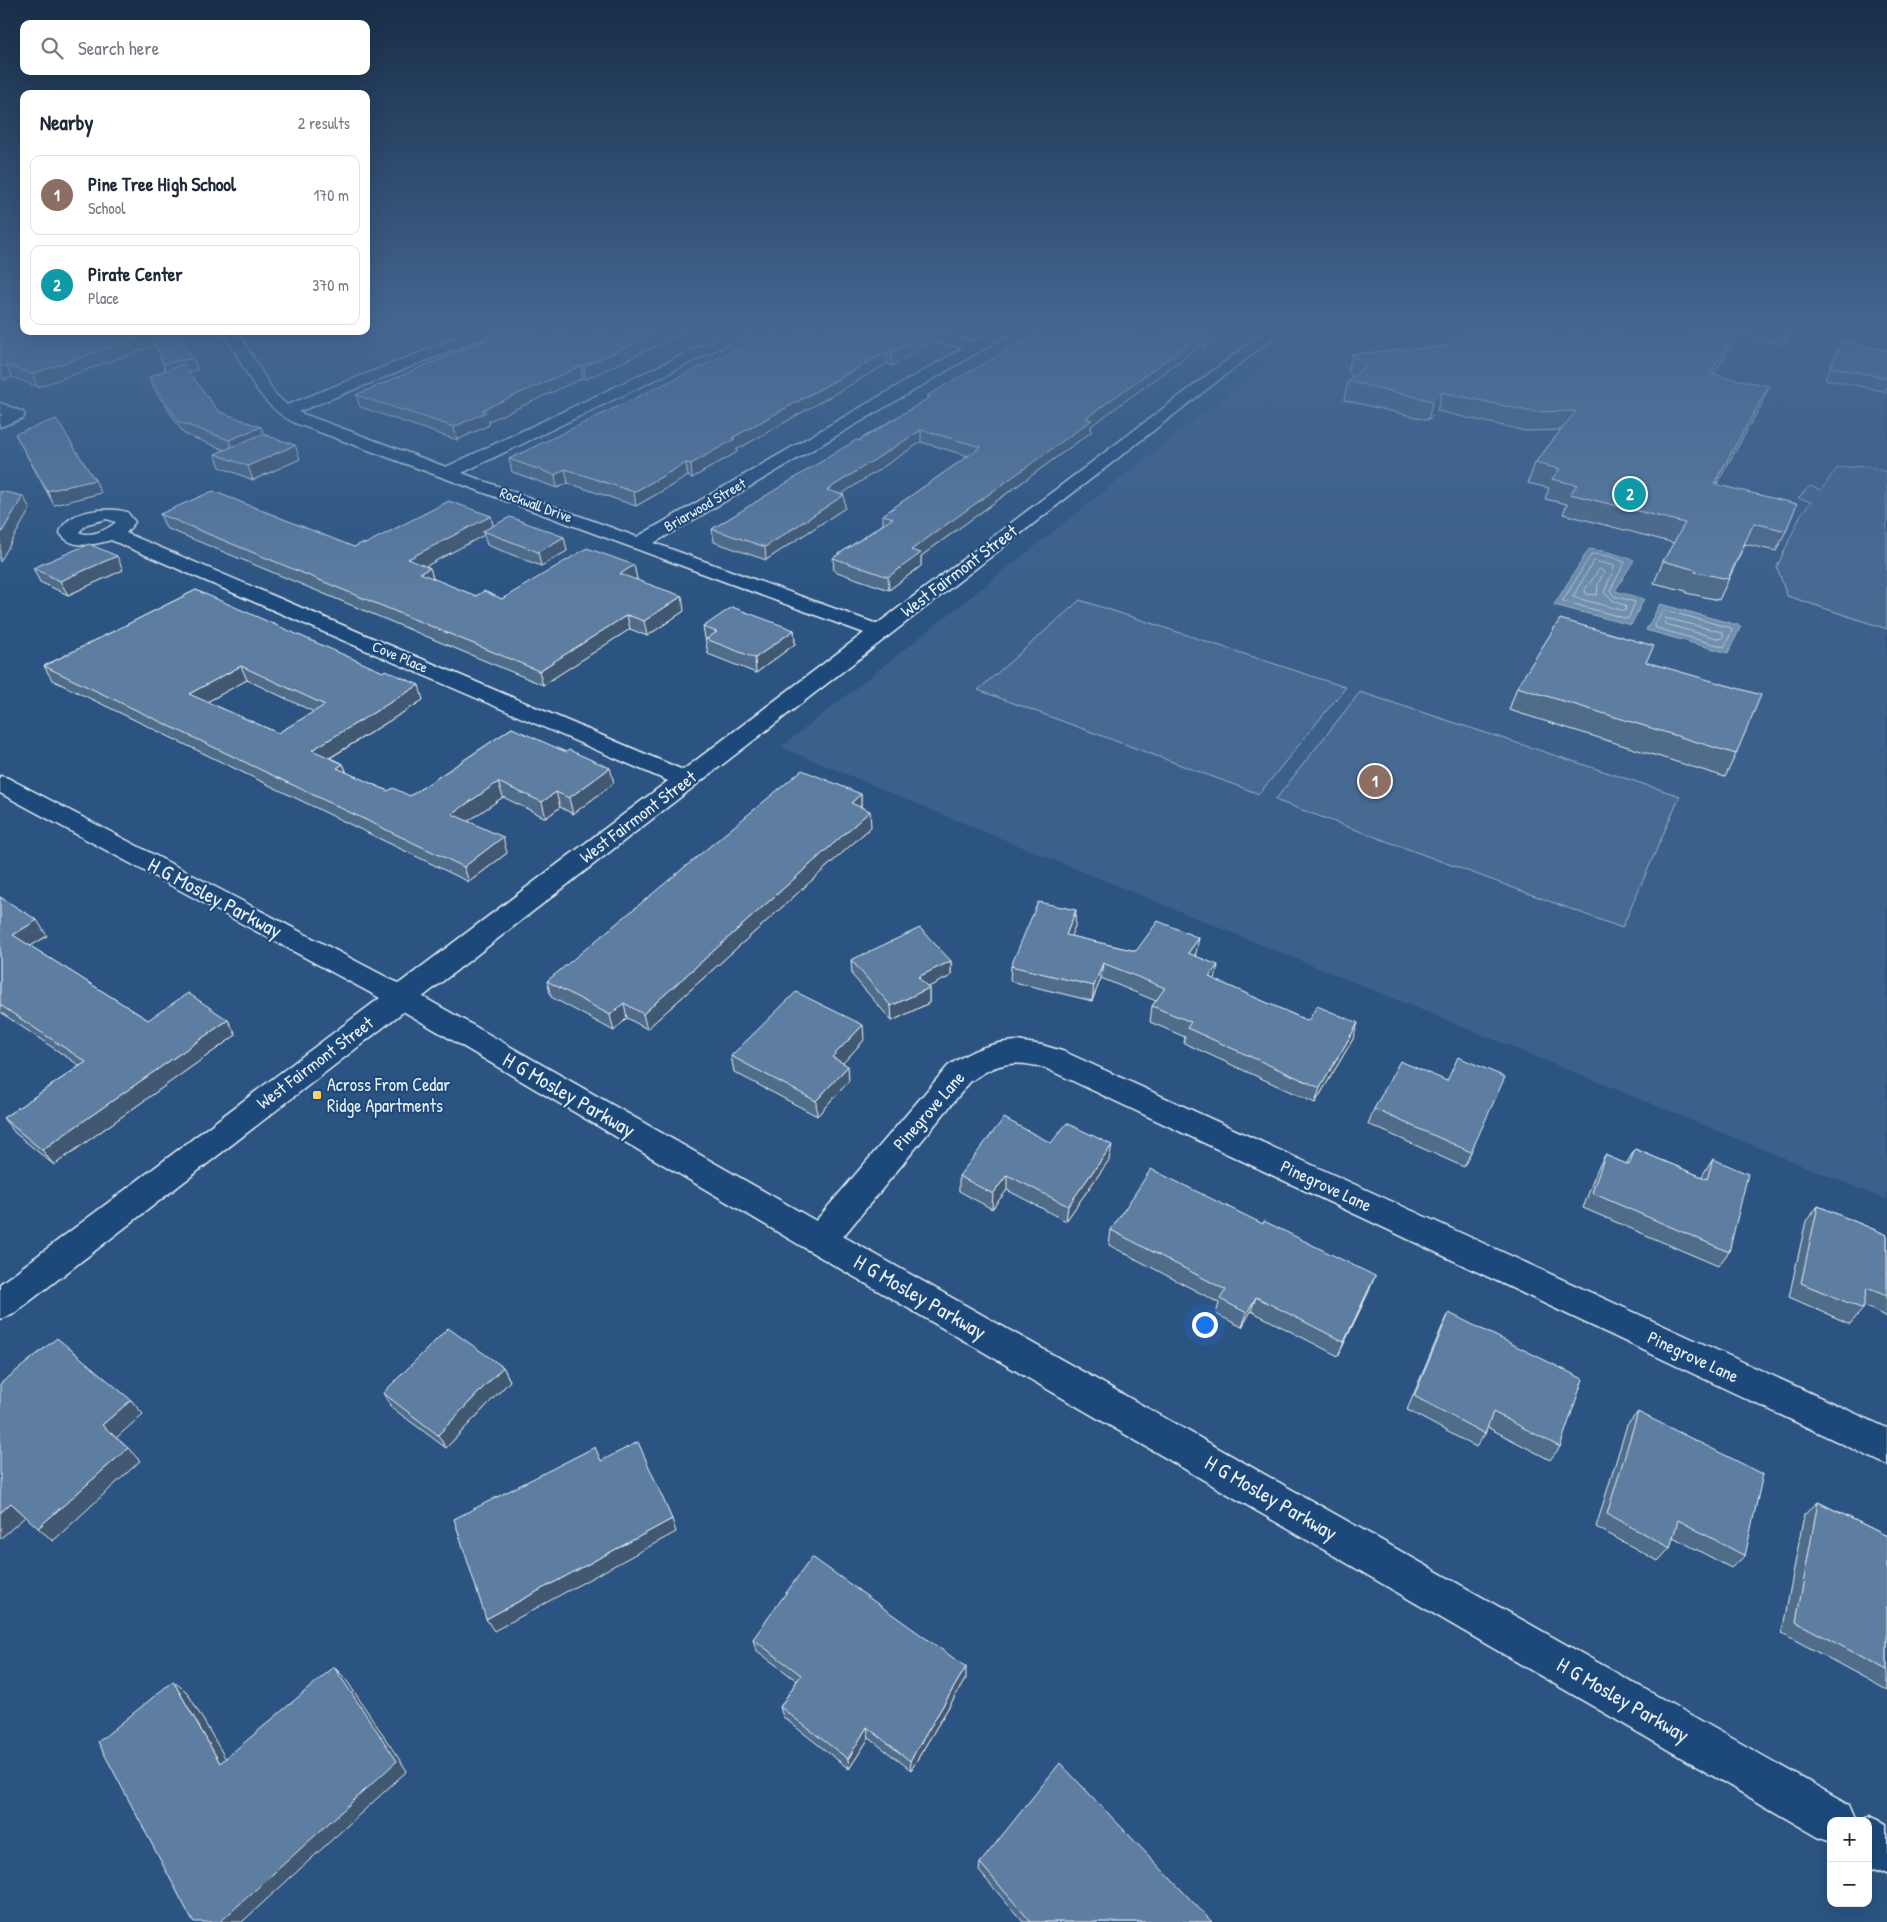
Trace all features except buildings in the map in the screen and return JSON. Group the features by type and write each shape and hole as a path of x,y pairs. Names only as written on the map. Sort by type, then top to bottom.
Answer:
{"street":[{"name":"Rockwall Drive","path":"303,421 880,632"},
{"path":"448,473 557,421"},
{"name":"Briarwood Street","path":"640,543 849,421"},
{"name":"West Fairmont Street","path":"0,1304 1157,421"},
{"name":"Cove Place","path":"113,534 687,780"},
{"name":"H G Mosley Parkway","path":"0,783 401,997 820,1240 1827,1817"},
{"name":"Pinegrove Lane","path":"820,1240 959,1074 975,1062 992,1055 1005,1052 1029,1052 1064,1064 1887,1447"},
{"path":"1872,1842 1887,1851"}],"shaded area":[{"path":"1194,421 1887,421 1887,1200 946,816 781,747"},
{"path":"1865,466 1887,472 1887,629 1787,596 1777,567 1801,514 1811,502 1798,498 1810,486 1821,490 1837,468"},
{"path":"1080,600 1346,687 1259,794 978,690"},
{"path":"1360,692 1680,796 1622,928 1275,800"}],"water":[{"path":"1589,549 1609,552 1634,560 1615,591 1644,599 1631,625 1554,605"},
{"path":"1660,604 1741,626 1728,653 1646,630"}],"place":[{"name":"Pirate Center","path":"1630,494"},
{"name":"Pine Tree High School","path":"1375,781"},
{"name":"Across From Cedar Ridge Apartments","path":"317,1095"}]}
